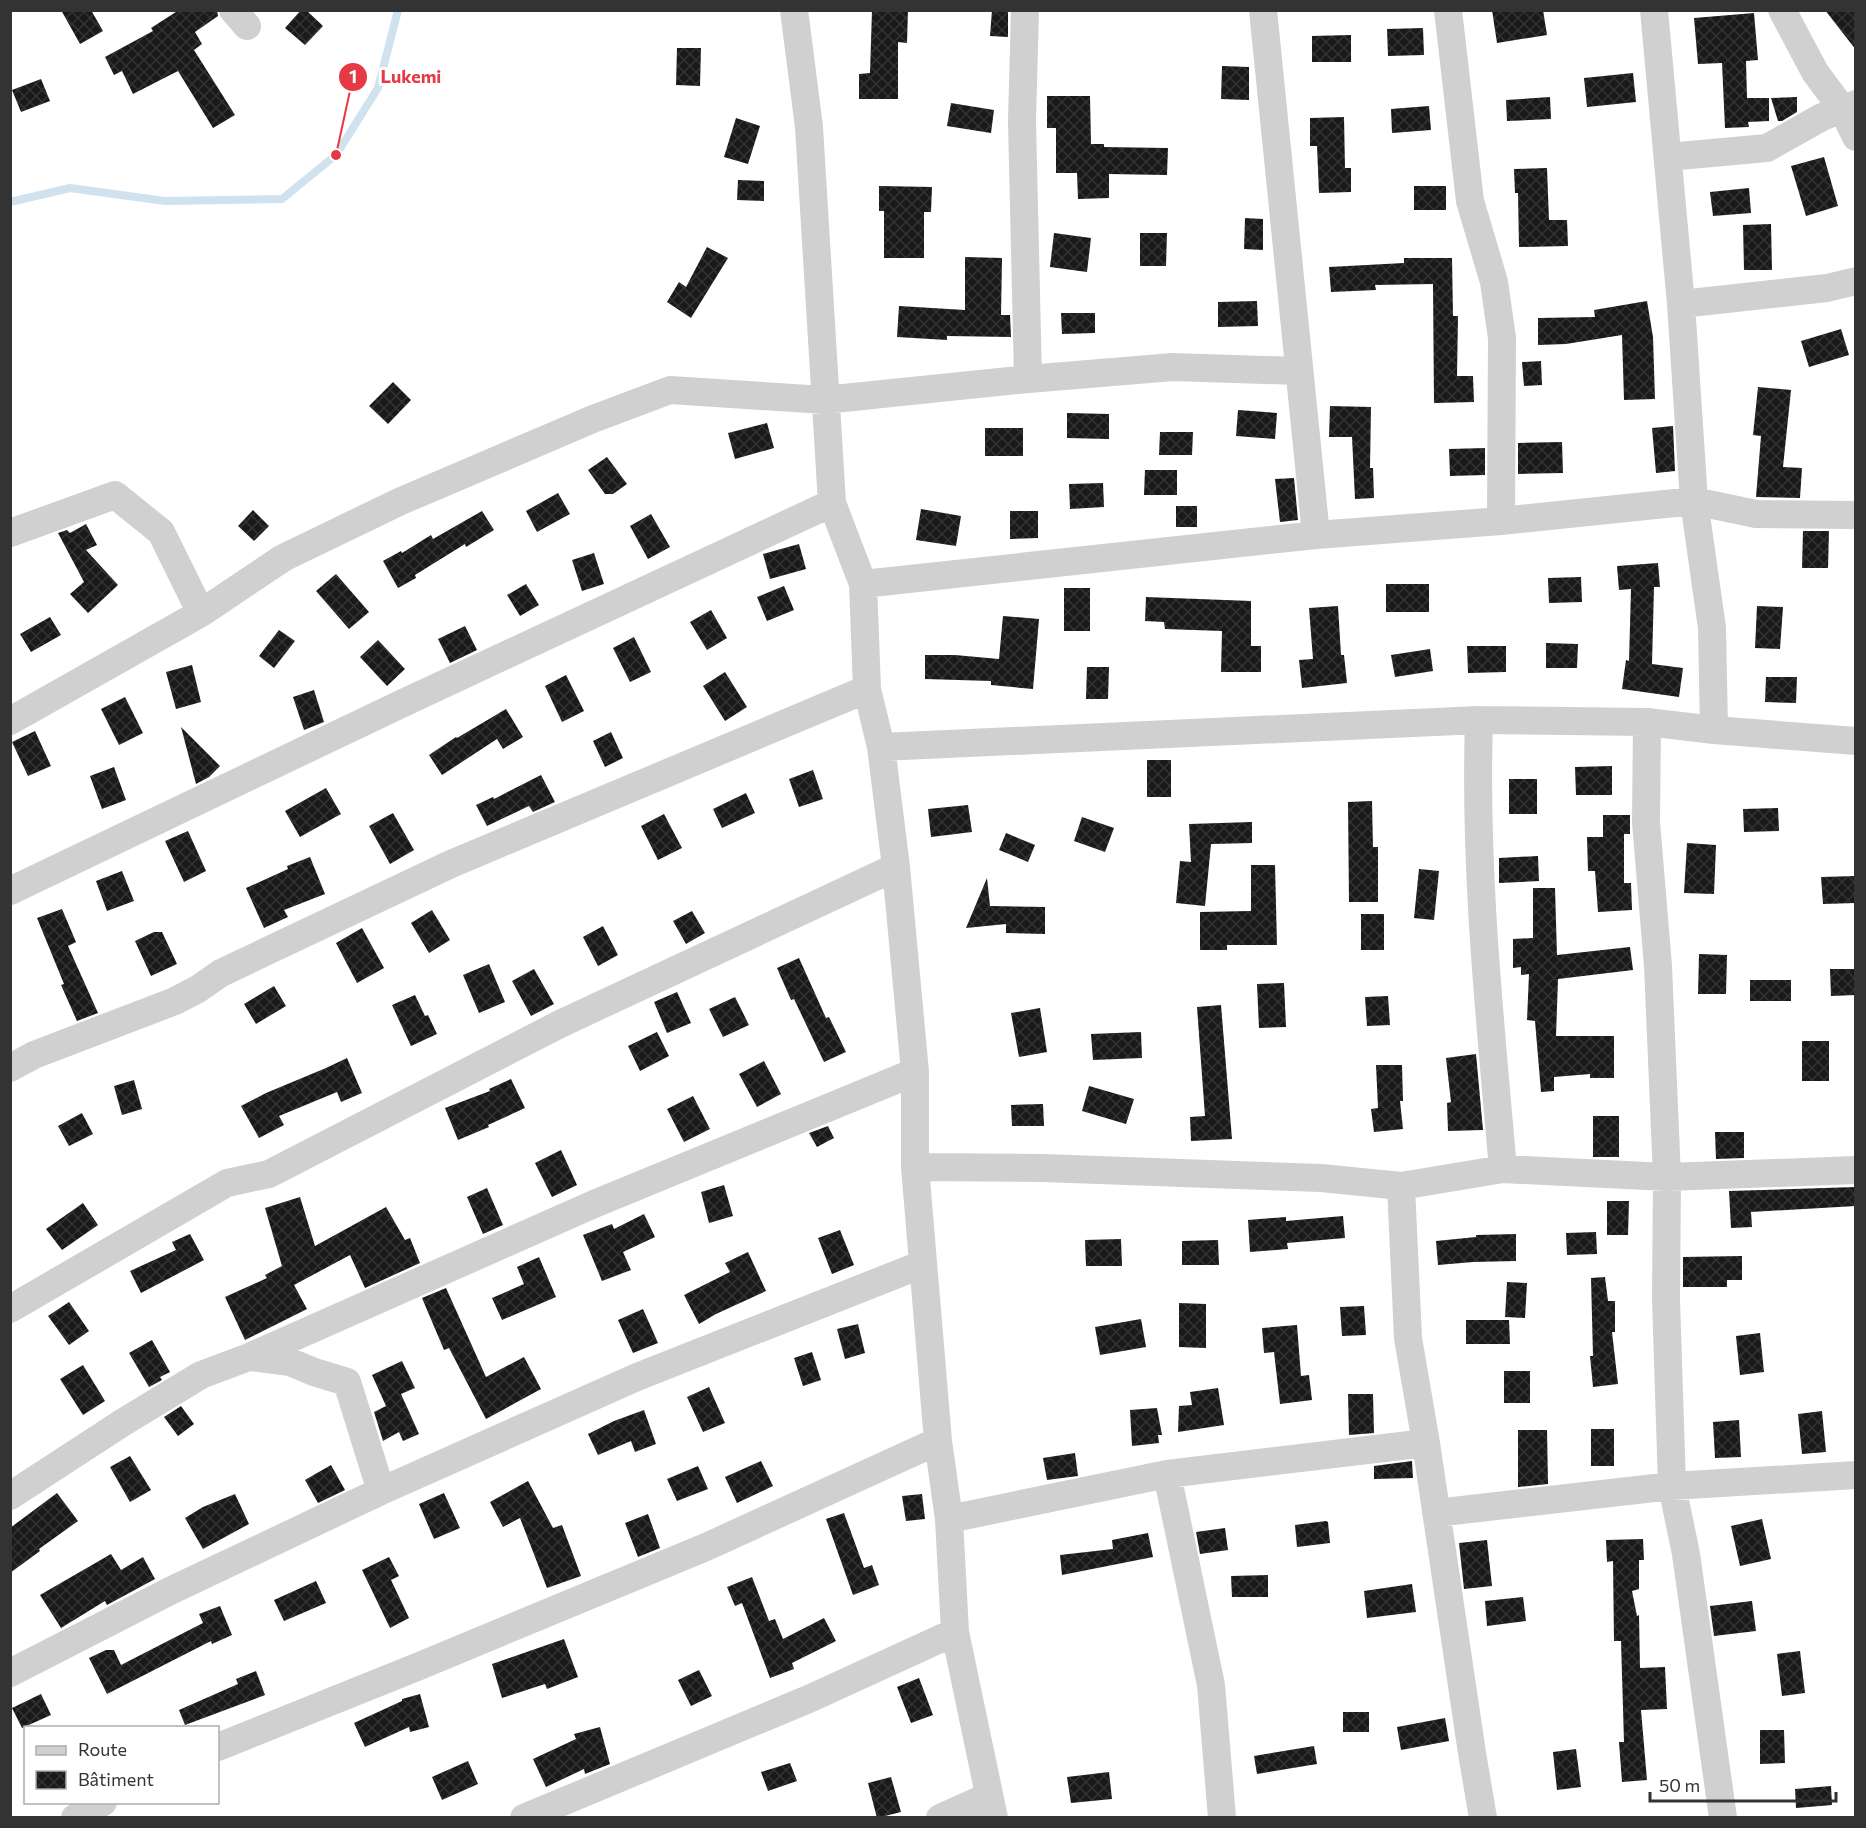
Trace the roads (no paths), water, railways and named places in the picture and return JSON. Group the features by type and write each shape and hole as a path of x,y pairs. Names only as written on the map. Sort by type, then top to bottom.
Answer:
{"street":[{"path":"794,10 809,127 832,503 863,584 867,689 881,747 896,867 915,1072 915,1167 938,1441 949,1519 955,1632 992,1807 940,1818"},
{"path":"1025,10 1022,121 1028,379"},
{"path":"1263,10 1317,535"},
{"path":"1448,10 1470,201 1494,282 1502,338 1501,521"},
{"path":"1654,10 1681,304 1694,501 1712,628 1714,730"},
{"path":"1782,10 1815,72 1849,107 1856,137"},
{"path":"1668,157 1767,148 1822,117 1849,107"},
{"path":"1681,304 1827,288 1856,281"},
{"path":"10,721 201,614 283,558 400,501 593,419 670,390 824,400 1173,367 1299,371"},
{"path":"10,533 114,495 161,532 201,614"},
{"path":"863,584 1317,535 1501,521 1694,501 1756,514 1856,515"},
{"path":"10,891 400,704 832,503"},
{"path":"10,1068 44,1051 175,1001 221,973 451,864 867,689"},
{"path":"881,747 1479,720 1647,722 1714,730 1856,741"},
{"path":"1479,720 1477,788 1486,973 1503,1169"},
{"path":"1647,722 1646,822 1658,966 1667,1177 1666,1299 1672,1486 1686,1554 1723,1818"},
{"path":"10,1309 227,1184 269,1174 560,1024 896,867"},
{"path":"10,1496 201,1375 249,1357 594,1204 915,1072"},
{"path":"915,1167 1043,1168 1321,1179 1401,1186 1503,1169 1667,1177 1856,1170"},
{"path":"1401,1186 1408,1338 1483,1818"},
{"path":"10,1673 172,1590 381,1491 637,1377 923,1264"},
{"path":"249,1357 290,1362 347,1382 381,1491"},
{"path":"219,1747 706,1547 938,1441"},
{"path":"949,1519 1167,1474 1426,1443"},
{"path":"1167,1474 1211,1684 1222,1818"},
{"path":"1436,1513 1672,1486 1856,1474"},
{"path":"524,1818 811,1698 955,1632"},
{"path":"75,1818 101,1804"}],"waterway":[{"path":"10,202 70,188 165,201 282,199 336,155 378,88 398,10"}],"place":[{"name":"Lukemi","path":"336,155"}]}
